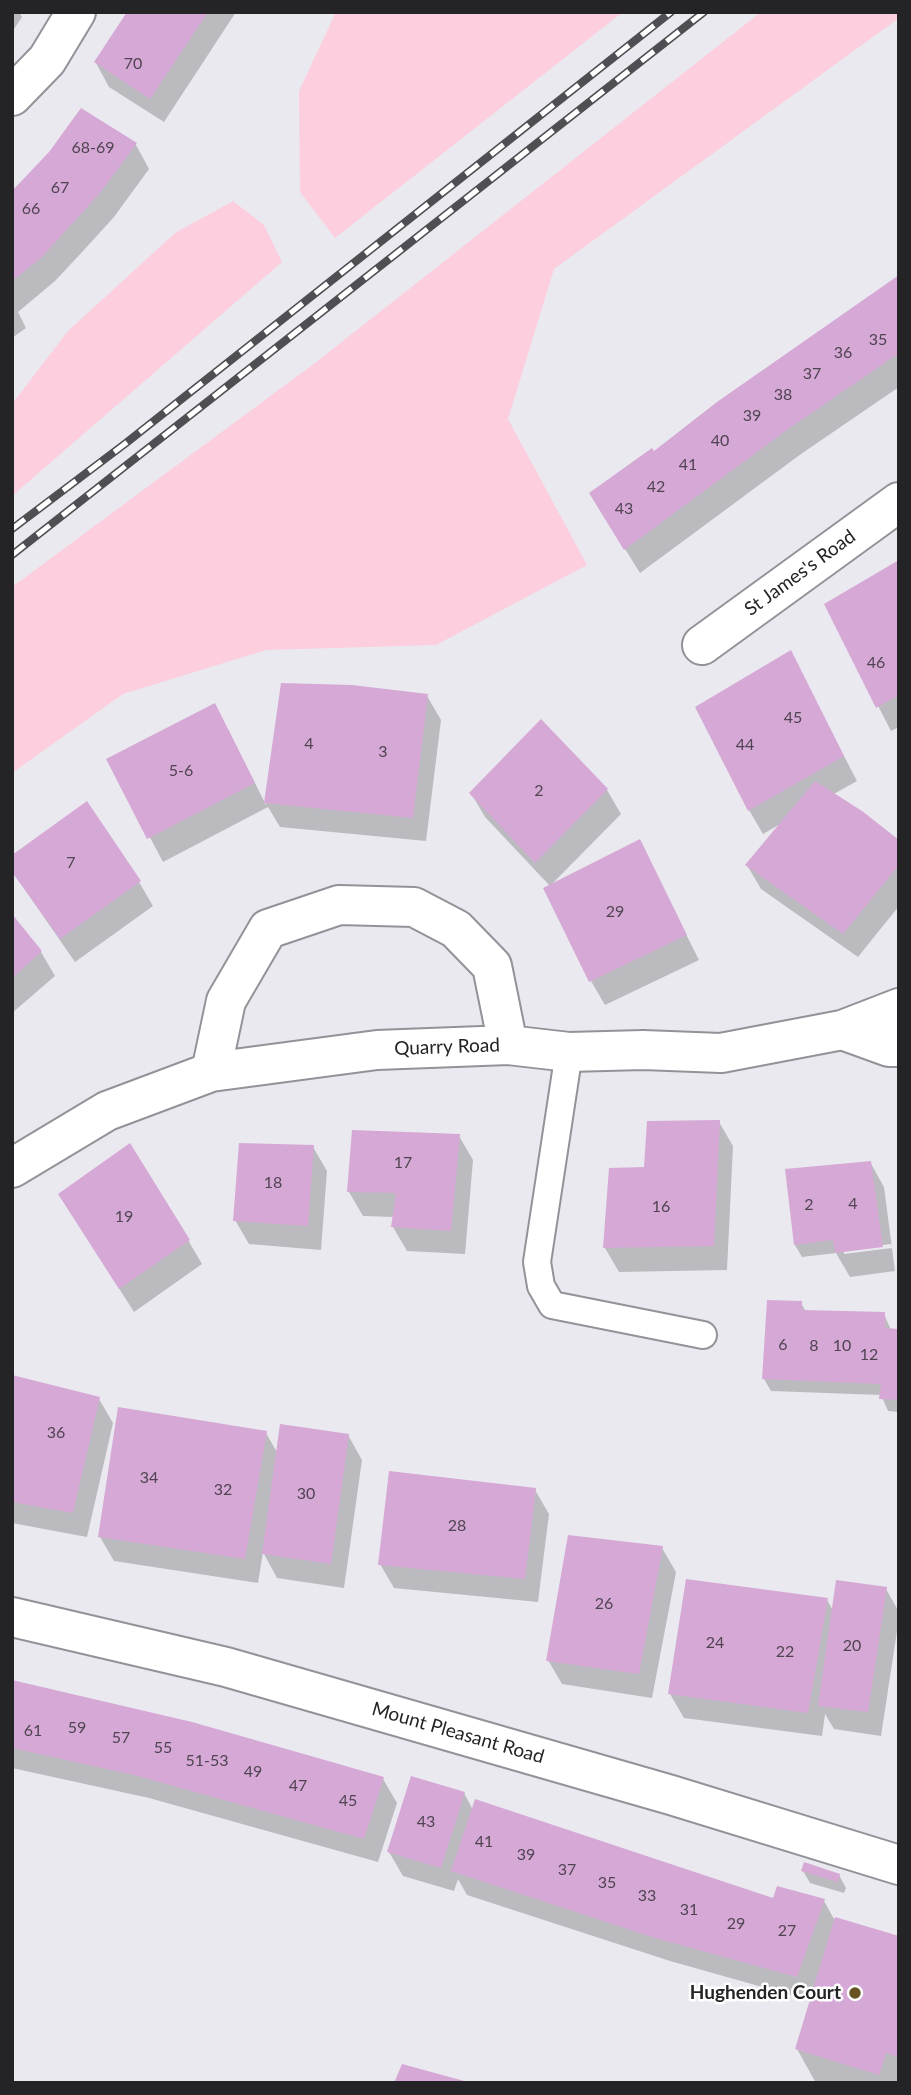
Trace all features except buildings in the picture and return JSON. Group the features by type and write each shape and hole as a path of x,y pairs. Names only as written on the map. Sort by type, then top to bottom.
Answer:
{"street":[{"path":"12,96 47,60 76,12"},
{"name":"St James's Road","path":"702,645 899,502"},
{"path":"211,1072 226,1001 268,929 339,905 415,907 456,929 492,966 508,1045"},
{"name":"Quarry Road","path":"12,1168 107,1111 211,1072 377,1050 508,1045 569,1052 643,1050 721,1053 842,1030 899,1007"},
{"path":"842,1030 889,1047 899,1047"},
{"name":"Mount Pleasant Road","path":"12,1617 226,1667 645,1787 899,1865"}],"lane":[{"path":"569,1052 537,1262 541,1286 552,1305 703,1335"}],"shaded area":[{"path":"336,12 623,12 335,238 300,192 299,91"},
{"path":"761,12 899,12 899,18 554,269 508,419 587,565 436,645 266,650 123,694 12,773 12,587 315,363"},
{"path":"233,201 264,225 282,262 12,496 12,404 68,331 175,233"}],"railway":[{"path":"12,529 126,443 671,12"},
{"path":"12,555 704,12"}],"place":[{"name":"Hughenden Court","path":"855,1993"}]}
